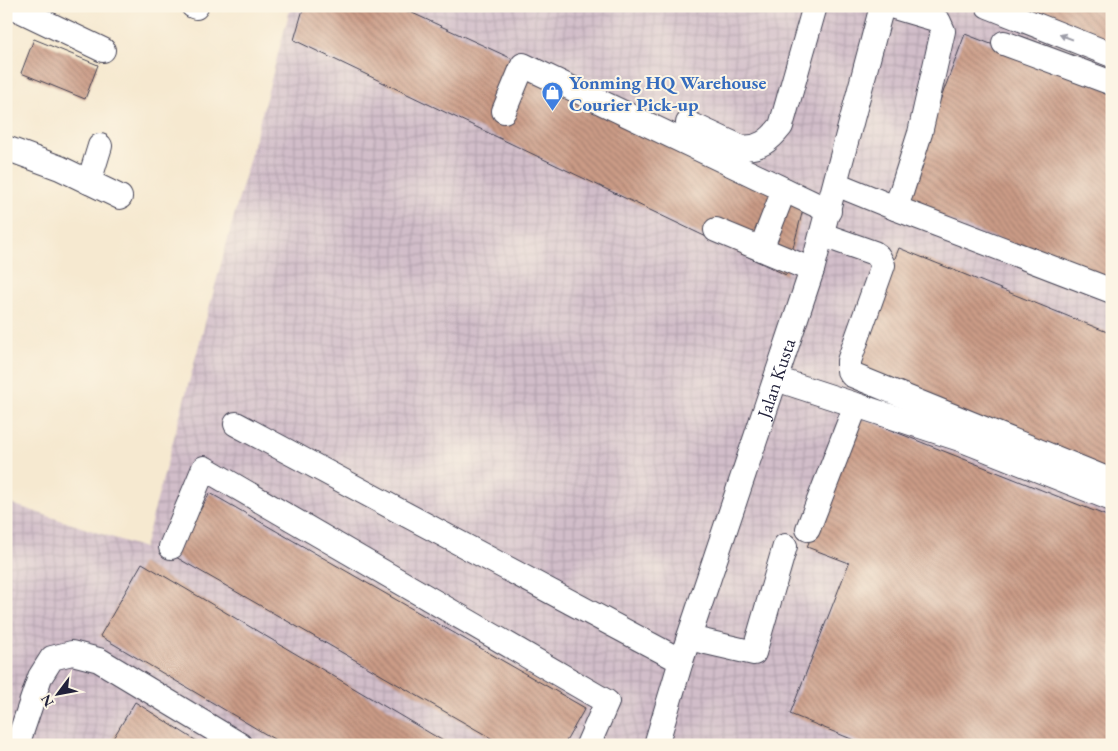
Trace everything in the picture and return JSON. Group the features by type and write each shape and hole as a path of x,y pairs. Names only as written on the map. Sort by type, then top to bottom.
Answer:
{"street":[{"path":"11,6 103,50"},
{"path":"688,123 740,148 749,149 761,145 771,138 781,126 816,6"},
{"name":"Jalan Kusta","path":"656,745 681,661 812,270 882,6"},
{"path":"891,6 935,19 939,22 943,31 920,133 895,208"},
{"path":"988,6 1112,55"},
{"path":"1004,43 1112,83"},
{"path":"504,111 523,65 829,211"},
{"path":"89,182 100,146"},
{"path":"6,148 60,168 120,197"},
{"path":"836,184 1112,291"},
{"path":"761,249 784,190"},
{"path":"716,230 812,270"},
{"path":"822,235 874,253 883,265 849,361 849,371 852,376 1112,481"},
{"path":"776,379 960,439 1112,499"},
{"path":"808,529 856,405"},
{"path":"236,424 681,661"},
{"path":"171,547 204,468 607,702 588,745"},
{"path":"689,638 754,653 785,546"},
{"path":"17,745 40,677 52,658 72,652 100,660 240,745"}],"shaded area":[{"path":"291,6 1112,6 1112,745 6,745 6,502 144,548"}],"building":[{"path":"304,6 397,6 807,194 786,275 294,40"},
{"path":"1013,6 1112,6 1112,44"},
{"path":"965,34 1112,91 1112,282 902,202"},
{"path":"34,39 98,65 85,99 21,73"},
{"path":"899,248 1112,334 1112,474 852,368"},
{"path":"858,417 1112,518 1112,745 866,745 790,714 849,563 807,547"},
{"path":"210,493 585,708 564,745 503,745 174,556"},
{"path":"142,563 450,745 284,745 100,636"},
{"path":"135,702 203,745 109,745"}],"place":[{"name":"Yonming HQ Warehouse Courier Pick-up","path":"553,112"}]}
